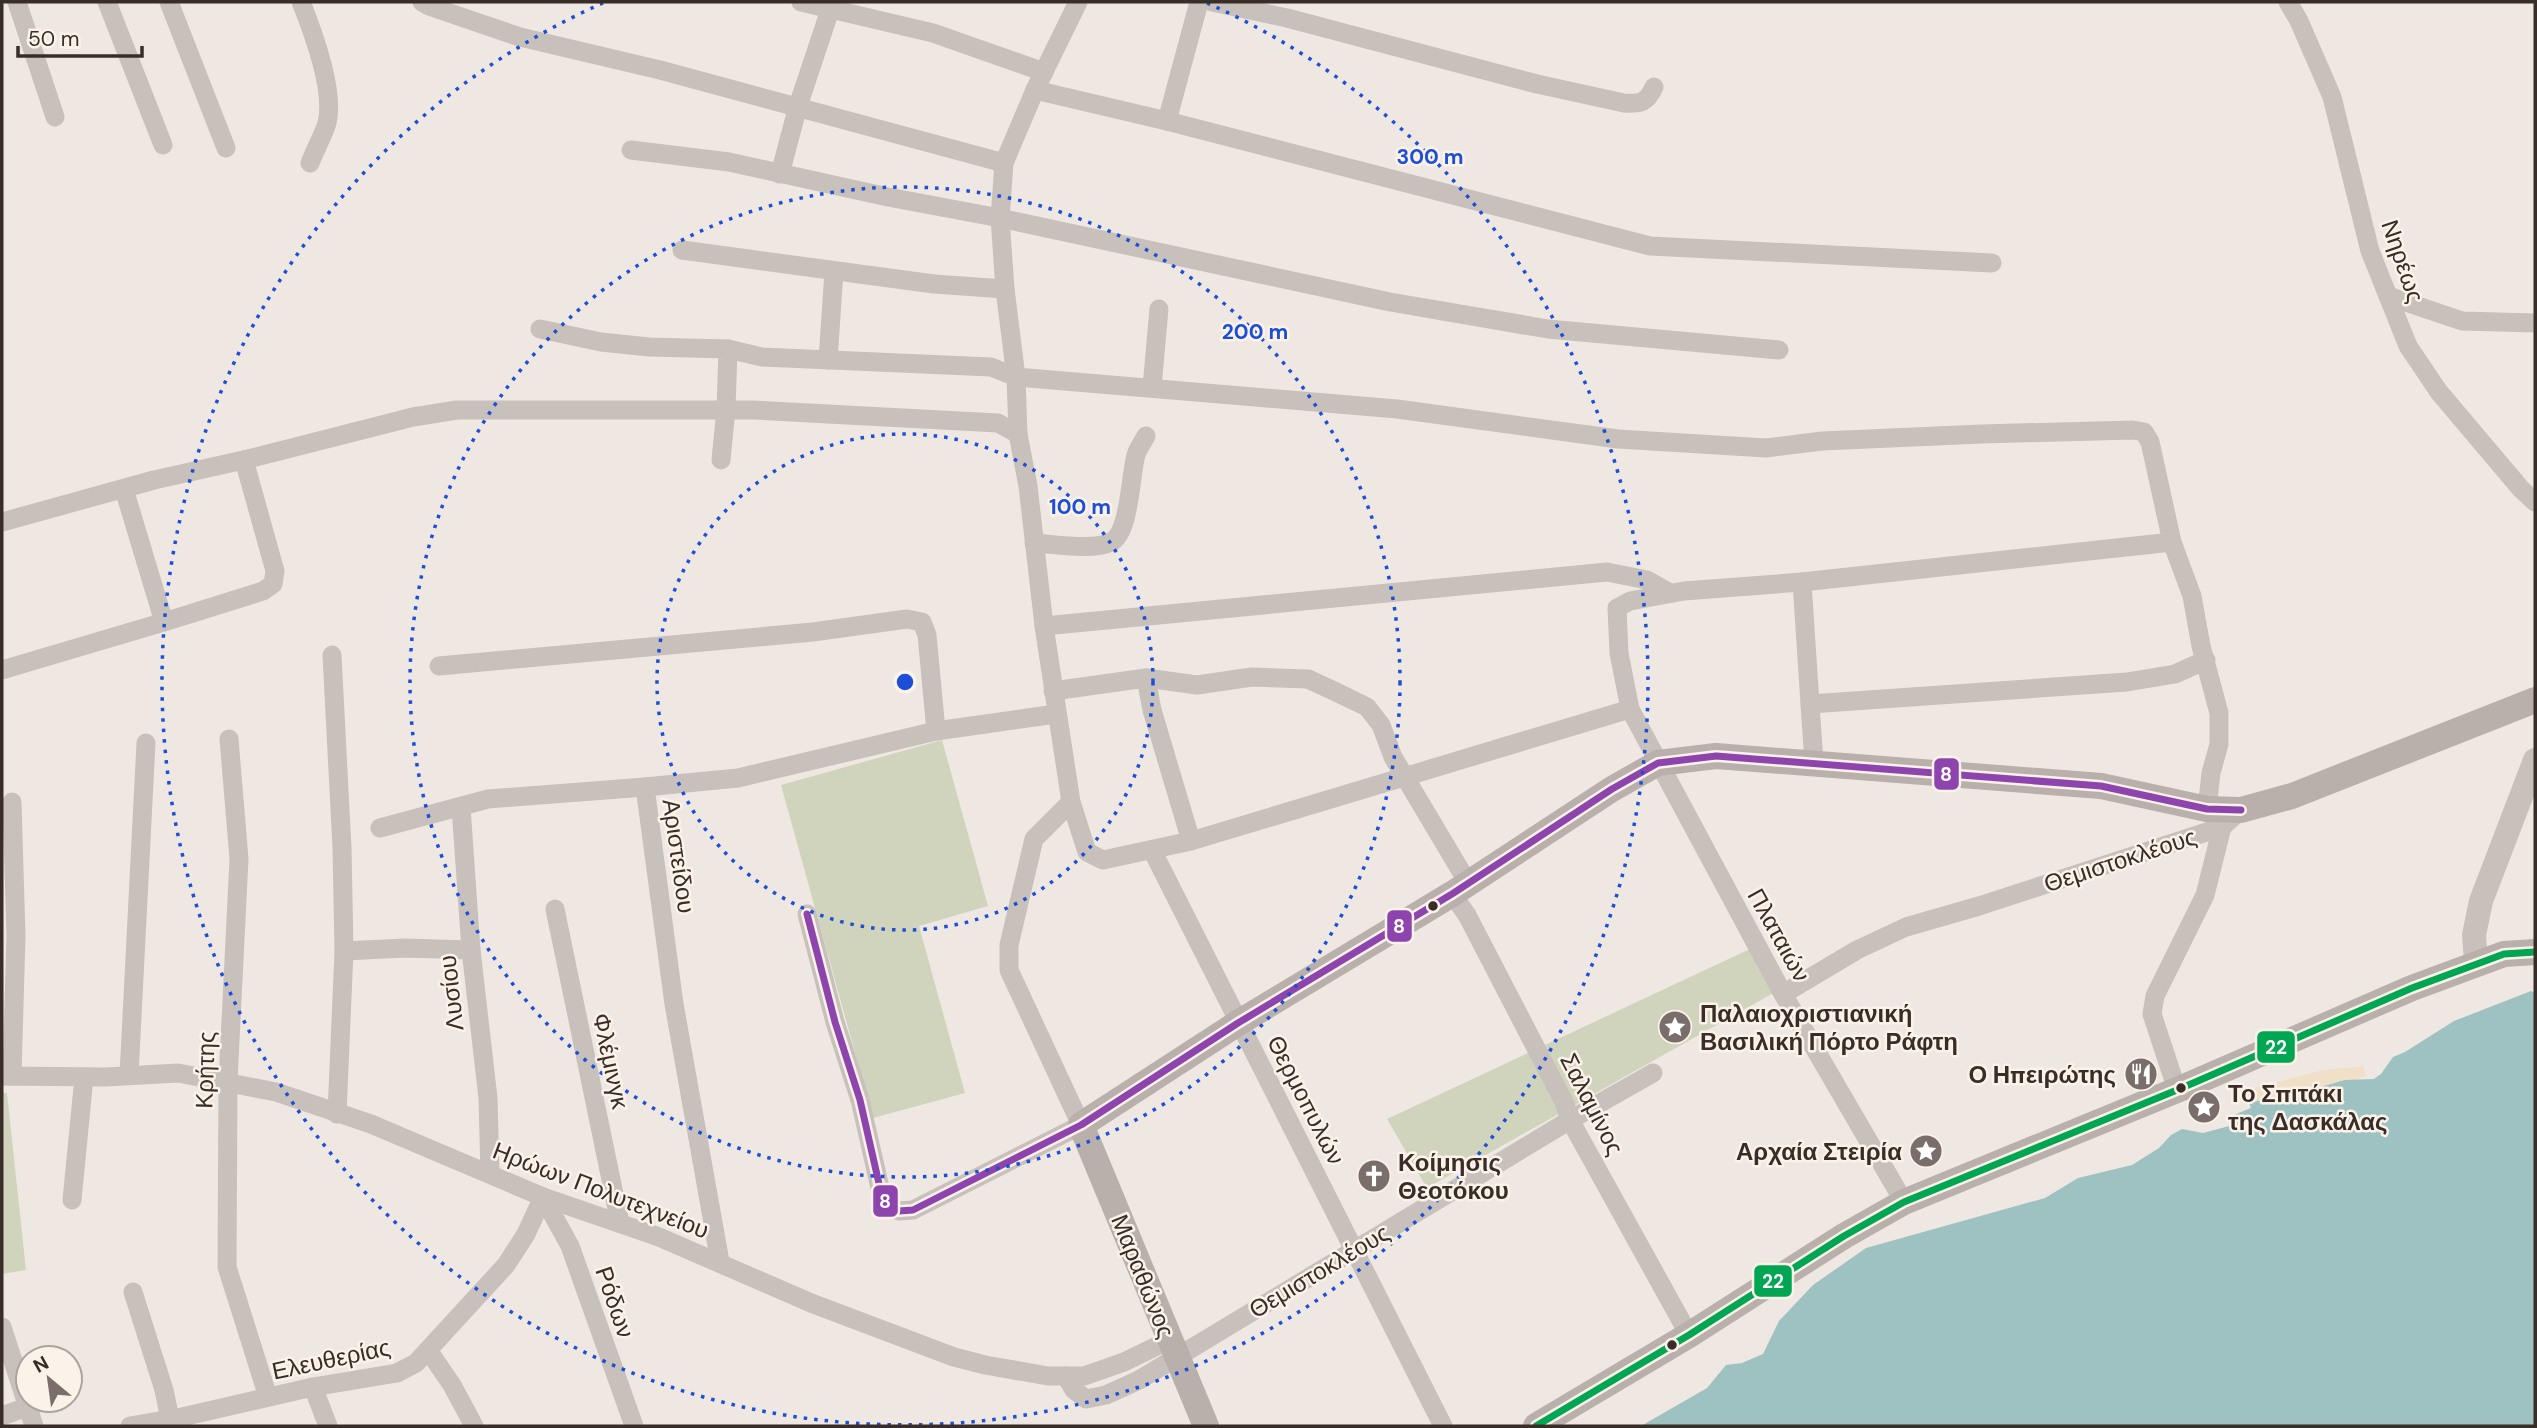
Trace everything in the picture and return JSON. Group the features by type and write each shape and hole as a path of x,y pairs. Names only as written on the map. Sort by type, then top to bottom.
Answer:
{"main road":[{"name":"Θεμιστοκλέους","path":"2224,815 2292,796 2535,700"},
{"path":"1081,1125 1238,1023 1460,888 1612,789 1658,763 1716,756 2101,786 2224,815"},
{"path":"1536,1426 1689,1335 1844,1236 1904,1202 2177,1090 2400,993 2504,954 2535,952"},
{"name":"Μαραθώνος","path":"1081,1125 1206,1426"}],"street":[{"path":"17,2 55,117"},
{"path":"107,2 163,145"},
{"path":"169,2 226,148"},
{"path":"302,2 317,45 326,85 327,121 310,163"},
{"path":"422,2 520,37 798,106 1004,163"},
{"path":"801,2 933,33 1044,72"},
{"path":"1078,2 1035,90 1004,163 1000,218 1005,289 1016,377 1018,434 1028,486 1056,714 1071,802 1087,852 1103,860 1191,841 1630,709"},
{"path":"1167,121 1199,2"},
{"path":"1212,2 1287,18 1537,84 1624,103 1639,104 1649,99 1654,88"},
{"name":"Νηρέως","path":"2288,2 2332,97 2370,251 2408,346 2439,392 2535,502"},
{"path":"780,174 798,106 830,10"},
{"path":"1035,90 1167,121 1650,246 1992,263"},
{"path":"631,150 729,162 1390,302 1548,329 1779,350"},
{"path":"682,250 934,284 1005,289"},
{"path":"828,360 834,271"},
{"path":"2388,296 2462,321 2535,323"},
{"path":"1152,387 1159,309"},
{"path":"540,329 601,342 649,347 728,349 762,357 991,367 1016,377 1397,409 1618,439 1766,448 1928,436 2133,430 2144,432 2150,442 2172,542 2192,596 2219,713 2218,744 2211,773 2224,815 2205,895 2155,996 2152,1014 2177,1090"},
{"path":"721,460 728,349"},
{"path":"2,522 154,480 413,417 457,410 726,409 839,413 998,423 1018,434"},
{"path":"1034,543 1086,546 1109,543 1119,536 1125,520 1136,453 1146,436"},
{"path":"2,670 263,591 273,584 275,571 244,460"},
{"path":"124,489 164,622"},
{"path":"1044,626 1607,572 1647,580 1670,593 1802,582 2172,542"},
{"path":"1802,582 1814,763"},
{"name":"Πλαταιών","path":"1670,593 1630,601 1617,608 1619,653 1630,709 1783,994 1904,1202"},
{"path":"439,666 813,632 907,620 922,622 927,635 936,731"},
{"path":"331,655 342,848 344,951 337,1114"},
{"path":"1810,704 2127,682 2175,674 2206,660"},
{"name":"Σαλαμίνος","path":"1053,691 1146,678 1197,685 1252,677 1308,679 1367,707 1381,725 1393,757 1460,888 1467,915 1565,1104 1570,1120 1689,1335"},
{"path":"1146,678 1152,710 1191,841"},
{"name":"Αριστείδου","path":"720,1262 674,1003 645,787 738,778 936,731 1056,714"},
{"name":"Κρήτης","path":"229,739 239,859 228,1081 227,1267 268,1397"},
{"path":"129,1075 146,743"},
{"path":"2476,963 2474,935 2481,901 2535,760"},
{"path":"380,828 512,796 645,787"},
{"path":"7,1076 16,936 12,802"},
{"path":"807,914 835,1021 860,1100 880,1188 887,1205 899,1211 913,1210 1081,1125 1009,970 1009,945 1034,839 1071,802"},
{"name":"Λυσίου","path":"461,807 471,950 488,1098 490,1174"},
{"name":"Θεμιστοκλέους","path":"1783,994 1857,950 1906,927 1979,906 2224,815"},
{"name":"Θερμοπυλών","path":"1152,850 1238,1023 1356,1249 1443,1426"},
{"name":"Φλέμινγκ","path":"555,909 620,1223"},
{"path":"344,951 405,948 471,950"},
{"name":"Ηρώων Πολυτεχνείου","path":"7,1076 84,1077 178,1073 276,1092 371,1124 543,1196 720,1262 811,1303 954,1357 1048,1376 1083,1376 1173,1348"},
{"name":"Θεμιστοκλέους","path":"1173,1348 1356,1249 1653,1073"},
{"path":"72,1200 84,1077"},
{"name":"Ελευθερίας","path":"130,1426 313,1387 397,1373 416,1363 506,1265 526,1234 543,1196"},
{"name":"Ρόδων","path":"543,1196 570,1247 634,1426"},
{"path":"133,1292 170,1419"},
{"path":"2,1327 14,1365"},
{"path":"428,1350 452,1385 474,1426"},
{"path":"313,1387 328,1426"},
{"path":"622,1426 624,1403"}],"green space":[{"path":"942,740 988,906 919,926 965,1093 873,1118 781,785"},
{"path":"1752,948 1777,991 1427,1188 1387,1119"},
{"path":"2,1093 7,1093 26,1270 2,1274"}],"sand":[{"path":"2363,1066 2366,1076 2283,1102 2249,1103 2244,1091 2323,1070"}],"water":[{"path":"2531,991 2535,993 2535,1426 1641,1426 1707,1388 1726,1365 1742,1363 1763,1354 1779,1321 1813,1285 1866,1248 2045,1198 2078,1178 2132,1165 2182,1129 2203,1133 2233,1125 2231,1116 2251,1108 2249,1103 2266,1099 2283,1102 2293,1097 2302,1097 2303,1092 2345,1080 2374,1079 2393,1057 2454,1021"}],"transit line":[{"name":"8","path":"807,914 835,1022 860,1100 880,1188 887,1205 899,1211 913,1210 1081,1125 1238,1023 1452,894 1612,789 1658,763 1716,756 2101,786 2207,809 2241,810"},
{"name":"22","path":"1536,1426 1689,1335 1844,1236 1904,1202 2177,1090 2412,988 2504,954 2535,952"}],"place":[{"name":"Παλαιοχριστιανική Βασιλική Πόρτο Ράφτη","path":"1675,1027"},
{"name":"Ο Ηπειρώτης","path":"2141,1074"},
{"name":"Το Σπιτάκι της Δασκάλας","path":"2204,1107"},
{"name":"Αρχαία Στειρία","path":"1926,1151"},
{"name":"Κοίμησις Θεοτόκου","path":"1374,1176"}]}
